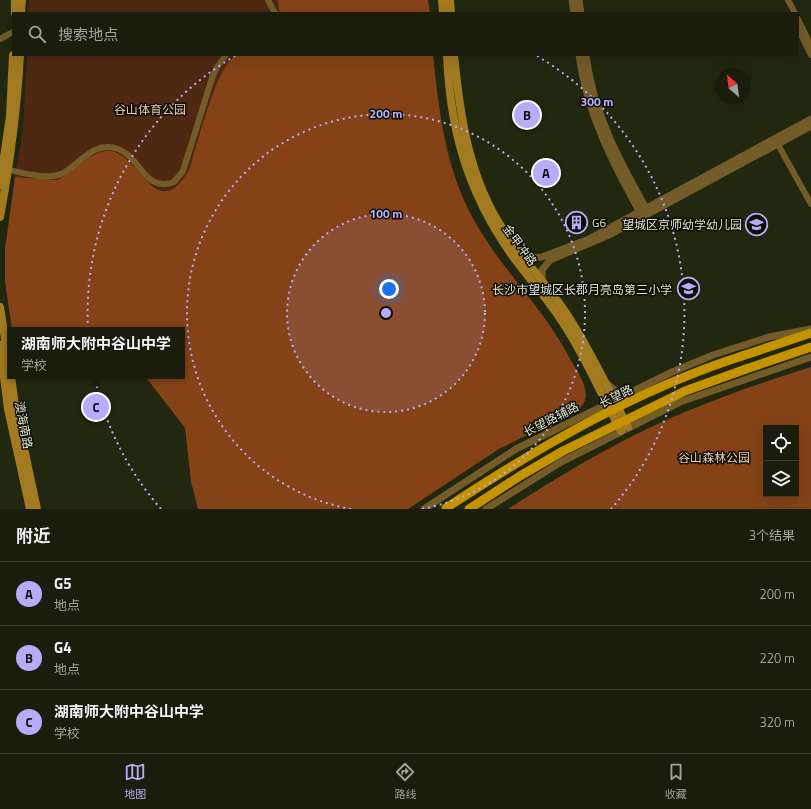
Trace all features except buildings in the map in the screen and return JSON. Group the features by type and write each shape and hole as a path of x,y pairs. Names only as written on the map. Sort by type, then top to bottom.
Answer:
{"main road":[{"path":"15,0 15,12"},
{"path":"21,12 22,0"},
{"path":"442,0 443,12"},
{"path":"450,0 451,12"},
{"path":"0,218 10,116 13,56"},
{"path":"4,173 16,116 20,56"},
{"name":"金甲冲路","path":"446,56 454,124 472,186 496,233 557,314 601,383"},
{"name":"金甲冲路","path":"454,56 459,105 472,162 486,199 503,230 542,280 576,328 601,383 625,429"},
{"path":"0,307 7,352"},
{"name":"长望路","path":"445,508 522,459 570,432 697,371 811,333"},
{"name":"澳海南路","path":"0,345 8,409 30,509"},
{"name":"长望路","path":"469,509 520,476 563,451 685,391 811,347"},
{"name":"澳海南路","path":"11,379 15,406 37,509"}],"street":[{"path":"268,0 274,12"},
{"path":"572,0 574,12"},
{"path":"579,0 581,12"},
{"path":"784,0 790,12"},
{"path":"788,0 794,12"},
{"path":"799,21 811,46"},
{"path":"799,31 811,55"},
{"path":"0,39 12,33"},
{"path":"4,173 46,176 59,175 88,153 101,148 110,148 124,152 155,183 162,185 174,182 182,171 212,78 217,67 225,56"},
{"path":"579,56 584,85 596,124 614,165 644,213"},
{"path":"586,56 591,83 604,126 644,213"},
{"path":"777,142 811,120"},
{"path":"542,280 543,267 550,260 597,240 644,213 777,142 811,126"},
{"path":"777,142 811,204"},
{"path":"520,253 531,258 548,255 589,239 644,213"},
{"name":"长望路辅路","path":"424,509 516,449 610,401 672,372 713,355 769,337 811,329"},
{"path":"486,509 561,462 625,429 695,396 811,357"},
{"path":"592,410 596,406 599,398 601,383 616,391 630,392"}],"green space":[{"path":"29,0 278,0 279,12 28,12"},
{"path":"278,0 428,0 430,12 279,12"},
{"name":"谷山体育公园","path":"27,56 234,56 231,57 213,99 203,125 190,169 182,182 172,190 162,191 154,186 120,154 111,151 105,151 91,157 58,180 15,177 23,129"},
{"path":"236,56 433,56 446,146 460,190 469,211 481,232 503,264 549,324 580,376 586,396 580,408 499,449 408,509 198,509 191,482 185,428 147,379 185,379 185,327 12,327 5,281 5,249 15,177 58,180 83,161 98,153 111,151 122,156 132,164 150,184 159,190 168,191 179,184 190,168 215,88 230,61"},
{"name":"谷山森林公园","path":"811,367 811,509 508,509 569,471 631,437 681,414 733,393"}],"place":[{"name":"G4","path":"527,115"},
{"name":"G5","path":"546,173"},
{"name":"G6","path":"577,222"},
{"name":"望城区京师幼学幼儿园","path":"757,224"},
{"name":"长沙市望城区长郡月亮岛第三小学","path":"688,289"},
{"name":"湖南师大附中谷山中学","path":"96,407"}]}
